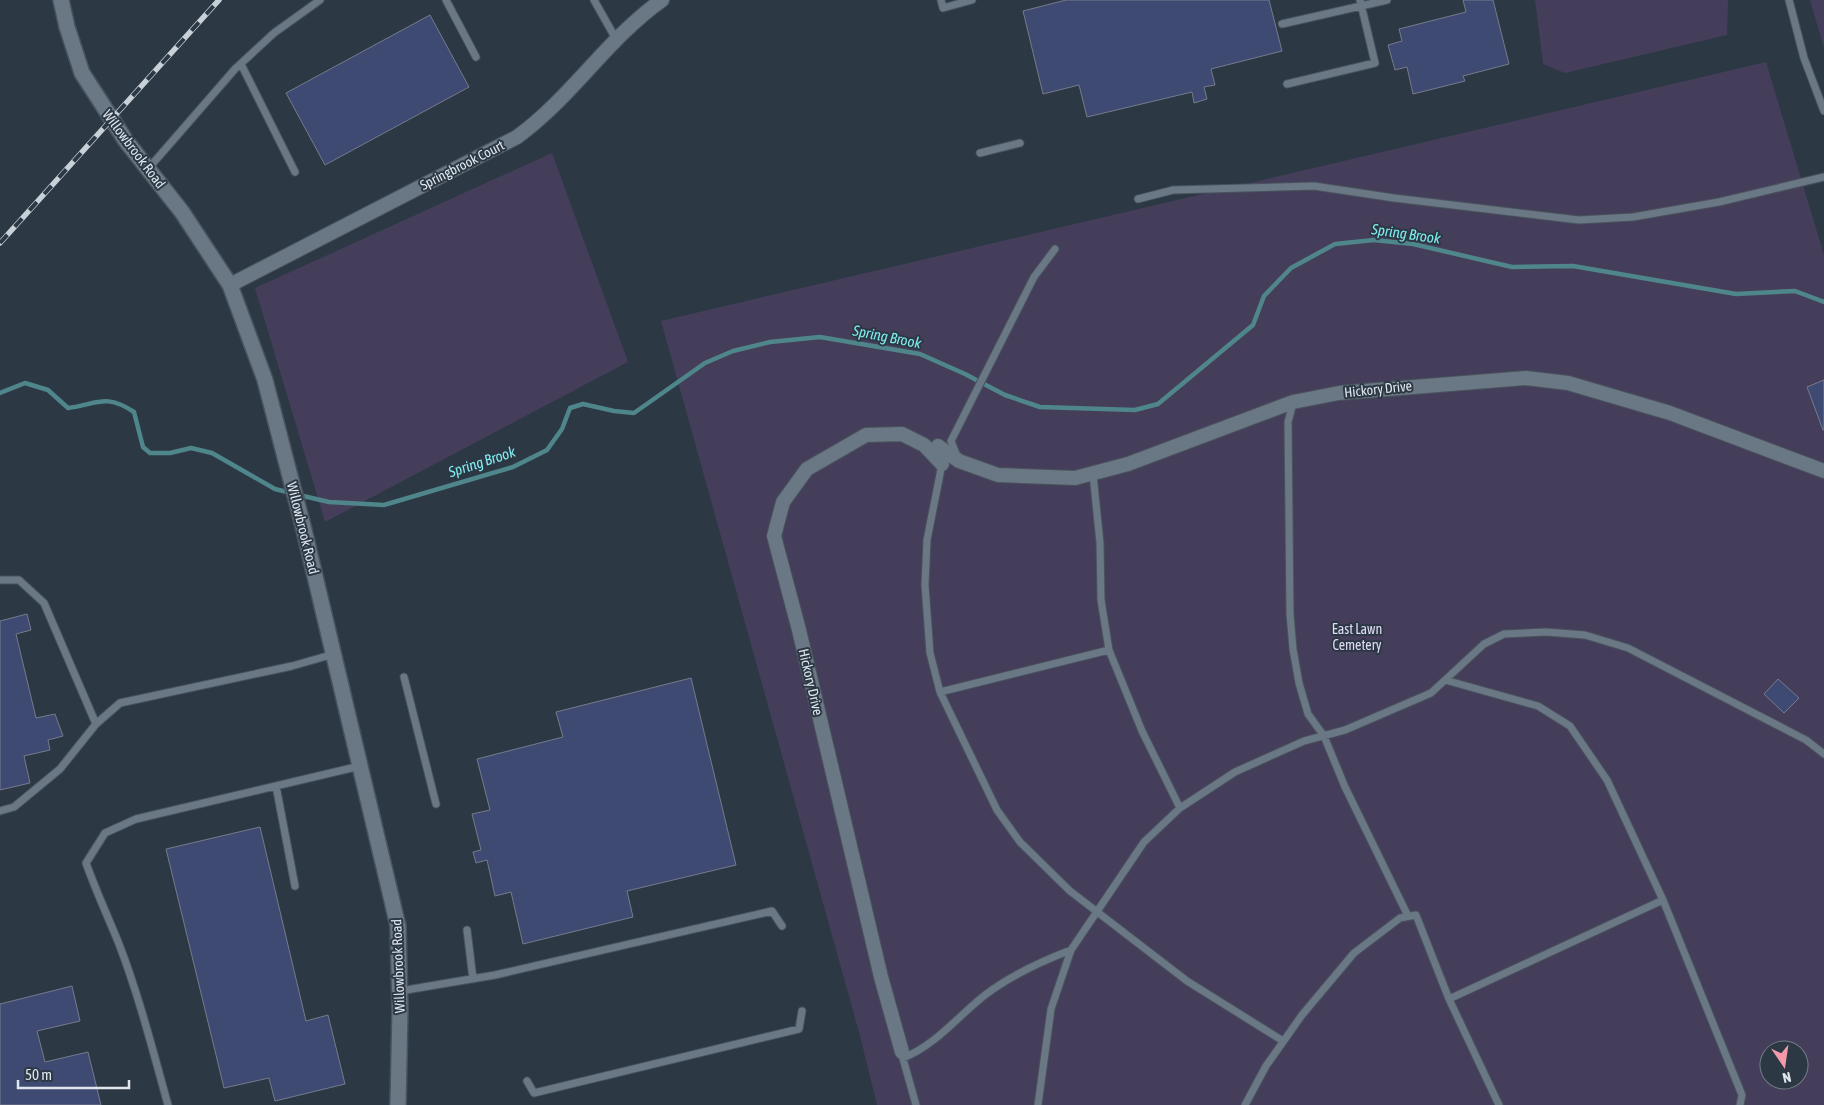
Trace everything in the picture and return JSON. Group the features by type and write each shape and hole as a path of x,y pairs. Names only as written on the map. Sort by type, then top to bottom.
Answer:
{"street":[{"name":"Willowbrook Road","path":"61,0 82,73 126,141 182,212 230,285 265,380 304,530 398,926 400,991 398,1105"},
{"name":"Springbrook Court","path":"230,285 517,137 536,123 616,39 662,0"},
{"name":"Hickory Drive","path":"938,446 958,461 998,474 1075,478 1150,456 1293,402 1339,393 1441,383 1526,378 1568,383 1696,421 1824,471"},
{"name":"Hickory Drive","path":"903,1055 879,967 799,630 774,536 783,502 806,469 866,435 902,434 924,445 942,464"}],"lane":[{"path":"148,168 241,64 274,33 320,0"},
{"path":"446,0 476,57"},
{"path":"594,0 616,39"},
{"path":"941,0 943,8 972,0"},
{"path":"1282,24 1360,3 1387,0"},
{"path":"1789,0 1804,58 1824,110"},
{"path":"1288,84 1375,64 1360,3"},
{"path":"241,64 295,172"},
{"path":"980,153 1020,143"},
{"path":"1138,199 1173,190 1314,186 1394,198 1579,220 1633,217 1710,204 1824,177"},
{"path":"958,461 950,441 1034,277 1055,249"},
{"path":"1293,402 1288,422 1288,556 1293,649 1308,714 1324,736 1345,787 1408,916"},
{"path":"942,464 927,540 925,585 930,653 940,692 997,810 1020,842 1070,891 1096,912 1187,981 1284,1041"},
{"path":"1093,474 1100,543 1101,600 1109,650 1142,731 1180,808"},
{"path":"0,580 19,580 44,603 96,724"},
{"path":"1038,1105 1051,1009 1071,950 1144,842 1180,808 1235,772 1304,741 1345,730 1431,693 1484,644 1504,634 1546,632 1585,635 1628,648 1806,740 1824,754"},
{"path":"940,692 1109,650"},
{"path":"0,811 14,807 60,769 96,724 120,702 292,666 334,654"},
{"path":"404,677 436,804"},
{"path":"1445,680 1538,706 1570,726 1608,780 1663,900 1742,1095 1740,1105"},
{"path":"168,1105 134,990 86,863 105,832 136,819 361,766"},
{"path":"276,786 295,886"},
{"path":"1448,999 1663,900"},
{"path":"400,991 473,979 772,911 782,926"},
{"path":"1245,1105 1266,1066 1354,953 1400,918 1416,915 1448,999 1497,1102 1489,1105"},
{"path":"468,930 473,979"},
{"path":"916,1105 903,1055 921,1051 986,994 1049,958 1071,950"},
{"path":"527,1081 534,1093 799,1029 802,1011"}],"green space":[{"path":"1535,0 1728,0 1727,35 1565,73 1543,64"},
{"path":"1810,0 1824,0 1824,48"},
{"name":"East Lawn Cemetery","path":"1766,62 1824,255 1824,1105 877,1105 860,1036 661,321"},
{"path":"552,153 628,362 325,522 255,288"}],"building":[{"path":"1066,0 1269,0 1282,51 1211,69 1215,85 1204,87 1207,99 1194,103 1192,92 1087,117 1079,85 1043,94 1023,11"},
{"path":"1463,0 1493,0 1509,64 1463,76 1465,81 1413,94 1407,67 1395,70 1388,45 1402,41 1399,29 1466,12"},
{"path":"430,15 469,87 325,165 286,93"},
{"path":"1824,380 1824,430 1823,430 1807,387"},
{"path":"27,614 31,630 16,634 36,718 55,714 63,736 48,740 50,750 24,756 30,783 0,790 0,621"},
{"path":"691,678 736,865 627,891 633,917 523,944 511,892 495,896 487,860 476,863 473,852 481,850 472,814 490,810 477,759 563,737 556,712"},
{"path":"1778,679 1799,698 1784,713 1764,694"},
{"path":"260,827 306,1021 328,1015 345,1084 275,1101 269,1078 224,1088 166,849"},
{"path":"72,986 80,1021 37,1031 45,1062 88,1052 101,1105 0,1105 0,1004"}],"waterway":[{"name":"Spring Brook","path":"299,495 329,502 384,505 513,467 547,450 562,429 570,408 583,404 614,411 634,413 705,363 733,351 770,342 820,337 920,354 965,374 1005,395 1040,407 1135,410 1158,404 1253,325 1264,296 1291,268 1335,244 1374,240 1413,244 1512,267 1573,266 1736,294 1795,291 1824,302"},
{"name":"Spring Brook","path":"0,393 25,383 48,390 68,408 101,401 116,403 134,412 143,447 150,453 170,453 191,448 212,453 275,489 291,493"}],"railway":[{"path":"0,243 219,0"}]}
